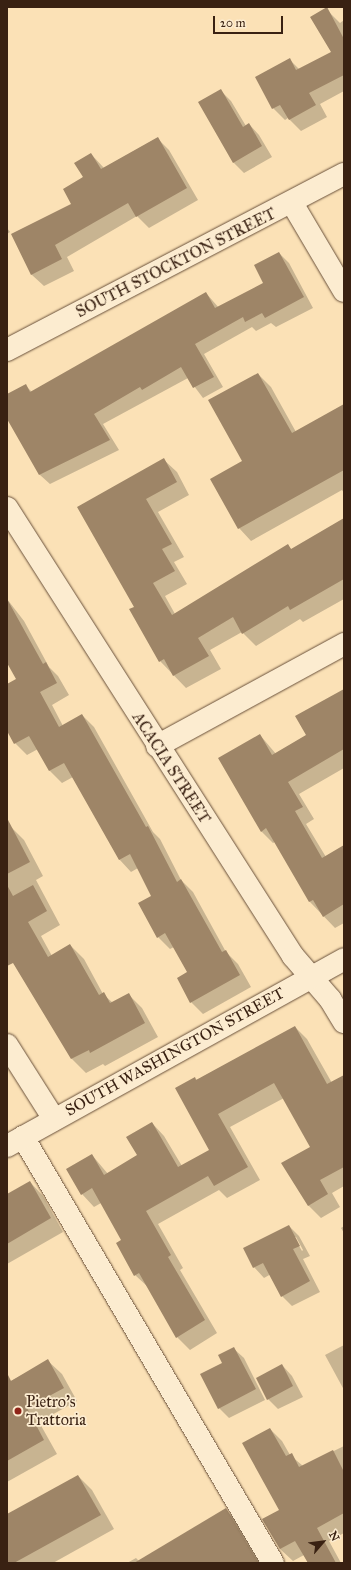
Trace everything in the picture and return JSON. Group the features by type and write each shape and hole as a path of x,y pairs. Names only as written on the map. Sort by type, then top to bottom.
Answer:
{"street":[{"name":"SOUTH STOCKTON STREET","path":"7,350 292,203 344,174"},
{"path":"292,203 344,291"},
{"name":"ACACIA STREET","path":"7,508 157,746 309,978 330,999 344,1022"},
{"path":"157,746 344,644"},
{"name":"SOUTH WASHINGTON STREET","path":"15,1142 344,959"},
{"path":"7,1045 54,1120"},
{"path":"15,1142 273,1563"}],"building":[{"path":"327,7 344,39 344,75 309,93 316,105 289,120 280,105 272,109 255,77 290,58 296,70 331,52 310,17"},
{"path":"221,89 243,127 249,123 262,146 233,163 198,102"},
{"path":"158,137 187,188 136,217 128,203 55,245 62,259 31,275 11,234 71,204 63,189 83,177 74,163 91,153 101,169"},
{"path":"279,252 304,297 265,318 262,313 245,322 243,317 195,344 214,377 193,388 181,367 142,390 140,387 94,414 110,440 39,475 7,419 7,394 26,384 30,392 206,292 215,308 263,283 254,265"},
{"path":"258,373 292,433 344,404 344,470 238,529 210,479 242,461 208,400"},
{"path":"164,458 177,482 146,499 172,544 162,549 175,571 153,583 172,615 288,544 291,549 344,518 344,579 290,610 288,606 242,634 233,617 198,638 209,656 173,676 164,659 159,662 129,609 134,607 77,507"},
{"path":"7,599 43,664 46,662 57,683 40,692 59,727 82,714 146,827 148,826 177,882 181,879 222,952 226,950 240,975 190,1003 177,978 187,972 165,933 157,938 138,903 151,896 130,854 119,860 64,763 49,771 29,736 14,744 7,731 7,684 16,679 7,663"},
{"path":"344,689 344,749 288,782 303,807 295,811 322,858 344,845 344,904 323,917 313,900 309,902 266,828 261,832 218,758 260,734 272,755 306,735 295,716"},
{"path":"7,818 30,862 7,874"},
{"path":"7,885 13,896 33,885 47,911 28,922 48,957 70,944 99,995 104,992 110,1003 129,993 145,1023 90,1053 89,1050 71,1059 13,963 7,966"},
{"path":"295,1026 327,1084 344,1075 344,1167 320,1180 328,1194 308,1206 281,1163 310,1147 274,1083 218,1114 248,1167 214,1186 208,1176 146,1211 171,1255 168,1257 205,1320 176,1338 139,1273 134,1276 116,1243 121,1240 92,1188 81,1195 66,1169 92,1154 104,1175 137,1155 126,1137 152,1122 178,1167 209,1150 175,1088 195,1077 196,1080"},
{"path":"30,1181 51,1218 7,1244 7,1194"},
{"path":"289,1225 300,1246 293,1249 310,1281 281,1297 263,1263 253,1268 243,1248"},
{"path":"234,1347 256,1389 218,1409 200,1374 222,1363 218,1355"},
{"path":"48,1359 64,1388 27,1408 44,1440 7,1461 7,1373 11,1381"},
{"path":"282,1364 293,1386 267,1400 256,1378"},
{"path":"270,1428 286,1456 292,1453 299,1467 333,1450 344,1472 344,1513 317,1528 336,1563 308,1563 295,1541 280,1549 262,1519 279,1510 242,1443"},
{"path":"78,1475 101,1515 14,1563 7,1563 7,1514"},
{"path":"226,1508 258,1562 134,1563"}],"place":[{"name":"Pietro's Trattoria","path":"18,1411"}]}
